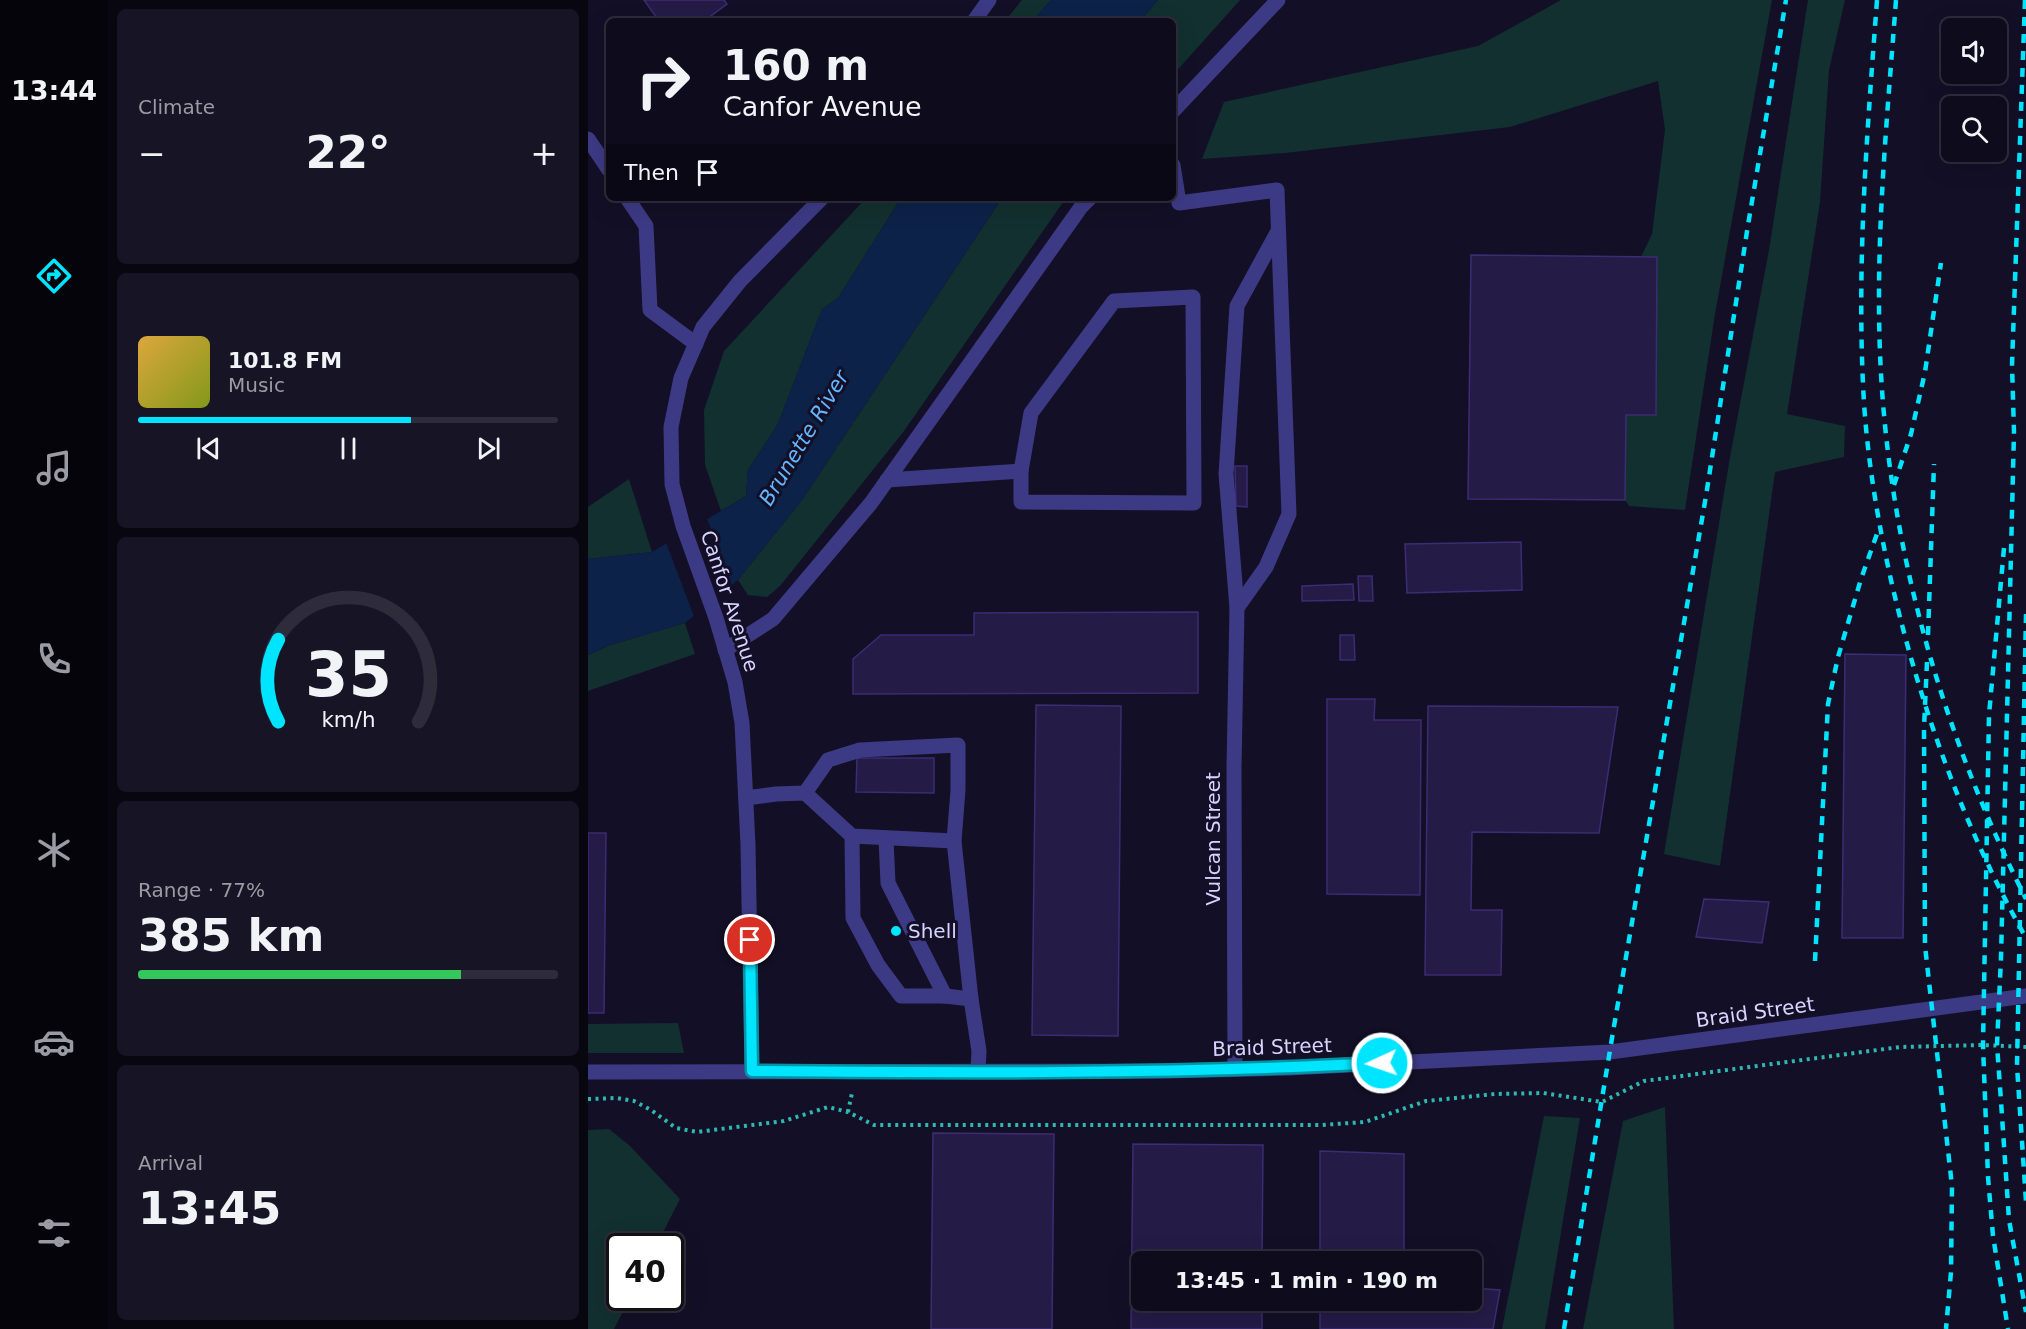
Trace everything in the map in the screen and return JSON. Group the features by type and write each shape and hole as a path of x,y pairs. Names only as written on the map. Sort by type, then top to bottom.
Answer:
{"street":[{"path":"976,18 989,0"},
{"path":"1176,108 1278,0"},
{"path":"588,139 606,166"},
{"path":"1176,184 1179,203 1277,190 1289,514 1266,567 1237,608"},
{"path":"629,201 646,226 650,310 696,344"},
{"name":"Canfor Avenue","path":"752,1071 746,798 742,723 735,682 716,618 683,526 672,484 671,428 674,403 681,378 703,327 740,281 819,201"},
{"path":"725,650 772,619 871,503 1087,201"},
{"name":"Vulcan Street","path":"1236,1069 1234,768 1237,608 1226,474 1237,306 1278,231"},
{"path":"1194,297 1194,503 1021,502 1021,471 1031,413 1114,301 1194,297"},
{"path":"887,480 1021,471"},
{"path":"806,793 828,760 860,750 958,745 958,790 954,841 979,1051 978,1071"},
{"path":"746,798 806,793 852,836 954,841"},
{"path":"852,836 854,918 878,965 901,996 945,996 971,999"},
{"path":"886,839 888,883 945,996"},
{"name":"Braid Street","path":"588,1072 1090,1072 1236,1069 1610,1052 2026,996"}],"path":[{"path":"588,1100 617,1098 634,1101 676,1128 697,1132 784,1121 828,1107 848,1112 874,1125 1321,1125 1365,1122 1425,1101 1495,1095 1543,1093 1602,1102 1644,1081 1900,1047 1983,1045 2026,1047"},
{"path":"848,1112 852,1091"}],"green space":[{"path":"1022,0 1051,0 1035,18 1007,18"},
{"path":"1158,0 1240,0 1176,72 1176,18 1143,18"},
{"path":"1561,0 1772,0 1715,314 1685,510 1629,506 1625,500 1626,415 1656,414 1657,257 1641,257 1652,234 1665,130 1658,81 1510,127 1285,153 1202,159 1224,102 1478,46"},
{"path":"1808,0 1845,0 1829,70 1820,202 1787,414 1845,426 1844,457 1775,472 1720,866 1664,854 1730,457 1769,250"},
{"path":"863,201 899,201 838,298 822,309 778,424 748,470 746,496 721,511 705,465 704,410 724,351"},
{"path":"1000,201 1064,201 904,431 780,586 767,597 748,595 738,580 802,500"},
{"path":"629,479 652,552 588,559 588,507"},
{"path":"685,623 695,654 588,691 588,655 610,645"},
{"path":"678,1023 684,1053 588,1053 588,1024"},
{"path":"1665,1107 1674,1329 1583,1329 1623,1121"},
{"path":"1544,1116 1580,1118 1545,1329 1502,1329"},
{"path":"609,1129 630,1146 680,1199 663,1233 606,1233 606,1311 623,1311 614,1329 588,1329 588,1130"}],"water":[{"path":"1051,0 1158,0 1143,18 1035,18"},
{"name":"Brunette River","path":"899,201 1000,201 802,500 738,580 685,623 610,645 588,655 588,559 652,552 746,496 748,470 778,424 822,309 838,298"}],"pier":[{"path":"706,516 733,588 695,619 665,540"}],"building":[{"path":"644,0 724,0 727,4 708,18 657,18"},
{"path":"1471,255 1657,257 1656,415 1626,415 1625,500 1468,499"},
{"path":"1235,466 1247,466 1247,507 1236,506"},
{"path":"1521,542 1522,590 1407,593 1405,544"},
{"path":"1358,576 1372,576 1373,601 1359,601"},
{"path":"1353,584 1354,600 1302,601 1302,586"},
{"path":"1198,612 1198,693 853,694 853,659 881,635 974,635 974,613"},
{"path":"1340,635 1354,635 1355,660 1340,660"},
{"path":"1845,654 1906,655 1903,938 1842,938"},
{"path":"1327,699 1375,699 1374,720 1421,720 1420,895 1327,894"},
{"path":"1036,705 1121,706 1118,1036 1032,1035"},
{"path":"1428,706 1618,707 1599,833 1472,832 1471,910 1502,910 1501,975 1425,975"},
{"path":"857,758 934,758 934,793 856,792"},
{"path":"588,833 606,833 604,1013 588,1013"},
{"path":"1704,899 1769,902 1762,943 1696,937"},
{"path":"933,1133 1054,1134 1052,1329 931,1329"},
{"path":"1133,1144 1263,1145 1262,1251 1132,1251"},
{"path":"1320,1151 1404,1154 1404,1251 1320,1251"},
{"path":"1482,1289 1500,1290 1493,1329 1320,1329 1320,1311 1482,1311"},
{"path":"1131,1311 1262,1311 1262,1329 1131,1329"}],"railway":[{"path":"1564,1329 1706,496 1786,0"},
{"path":"1877,0 1864,201 1861,302 1864,403 1874,492 1891,580 1915,673 1930,719 1982,853 2026,938"},
{"path":"1896,0 1882,202 1879,302 1883,403 1890,468 1900,532 1914,595 1950,720 1998,840 2026,899"},
{"path":"2025,0 2012,365 2014,432 1997,1045 2009,1220 2026,1312"},
{"path":"1894,485 1911,434 1925,372 1941,263"},
{"path":"1928,635 1934,464"},
{"path":"1815,961 1828,704 1838,657 1879,528"},
{"path":"2004,548 1989,715 1983,1045 1988,1177 1993,1236 2008,1329"},
{"path":"2026,614 2017,1066 2026,1202"},
{"path":"1927,662 1924,728 1925,946 1952,1186 1951,1272 1946,1329"}],"place":[{"name":"Shell","path":"896,931"}],"route":[{"path":"750,940 752,1071 1090,1072 1289,1068 1382,1063"}]}
